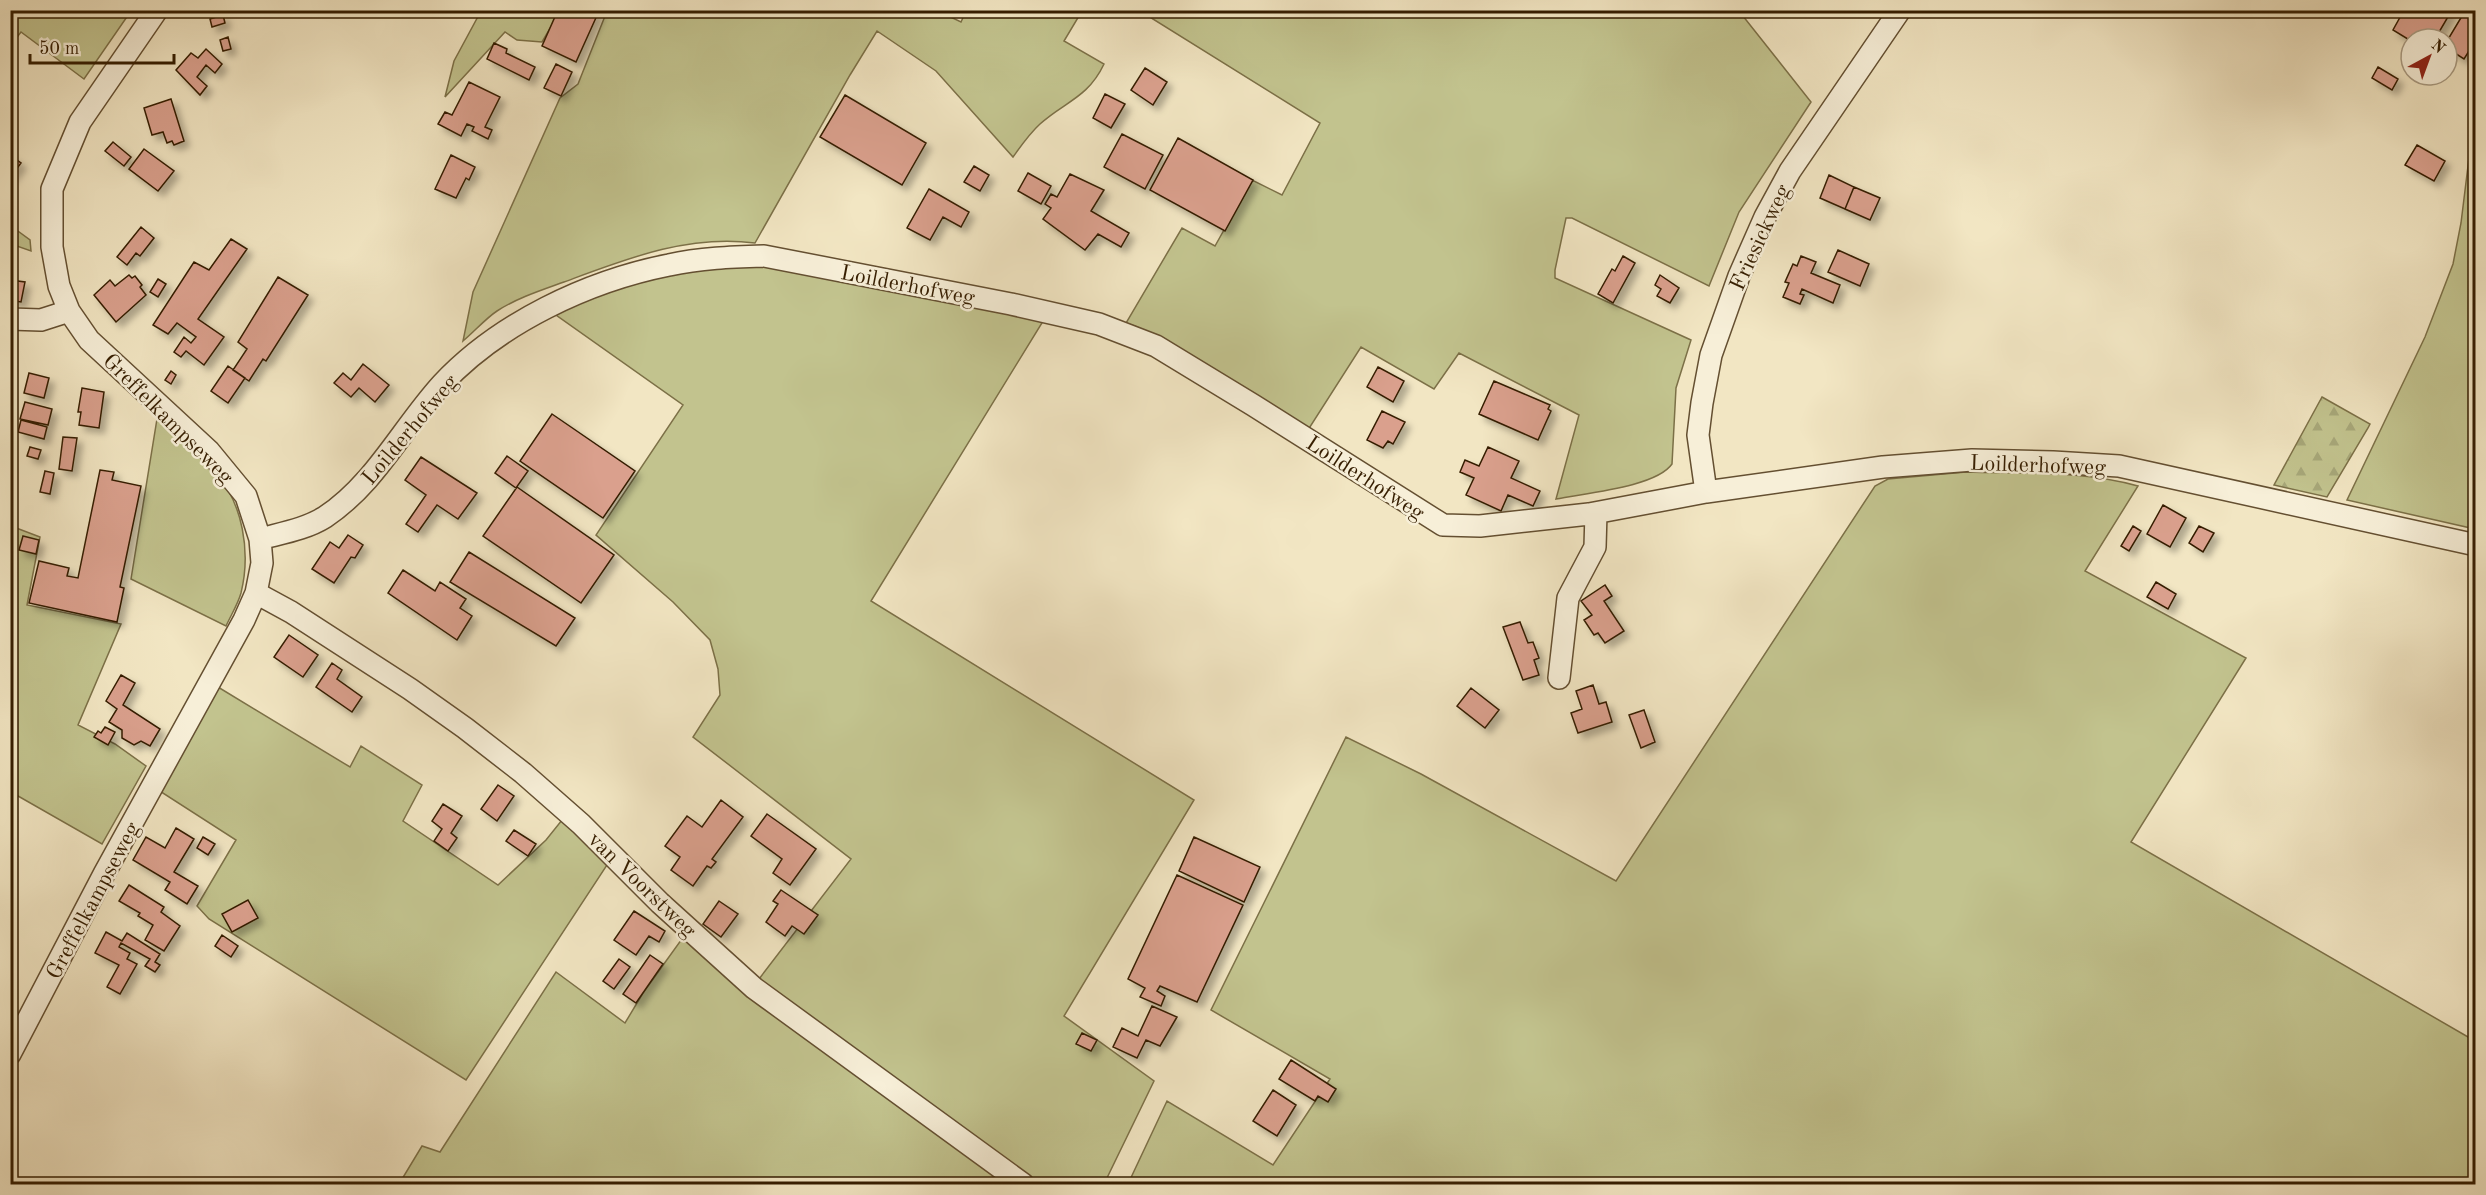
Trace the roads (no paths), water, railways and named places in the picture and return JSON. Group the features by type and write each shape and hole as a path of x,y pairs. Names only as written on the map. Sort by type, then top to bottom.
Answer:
{"street":[{"name":"Greffelkampseweg","path":"10,1054 104,874 244,620 256,593 262,562 260,539 246,496 223,465 89,340 69,311 59,286 52,247 52,189 80,122 157,10"},
{"name":"Friesickweg","path":"1706,492 1698,435 1701,403 1711,355 1739,276 1765,217 1790,171 1900,10"},
{"name":"Loilderhofweg","path":"260,539 301,528 324,517 340,504 363,484 442,384 481,349 525,320 560,301 604,284 669,265 726,257 764,256 1011,304 1100,324 1156,346 1253,405 1420,513 1443,525 1480,526 1596,513 1706,492 1883,467 1972,460 2119,466 2475,545"},
{"path":"10,319 41,320 69,311"},
{"path":"1559,678 1568,598 1594,547 1596,513"},
{"name":"van Voorstweg","path":"256,593 291,612 401,683 474,735 523,773 581,824 660,903 754,988 1023,1185"}]}
